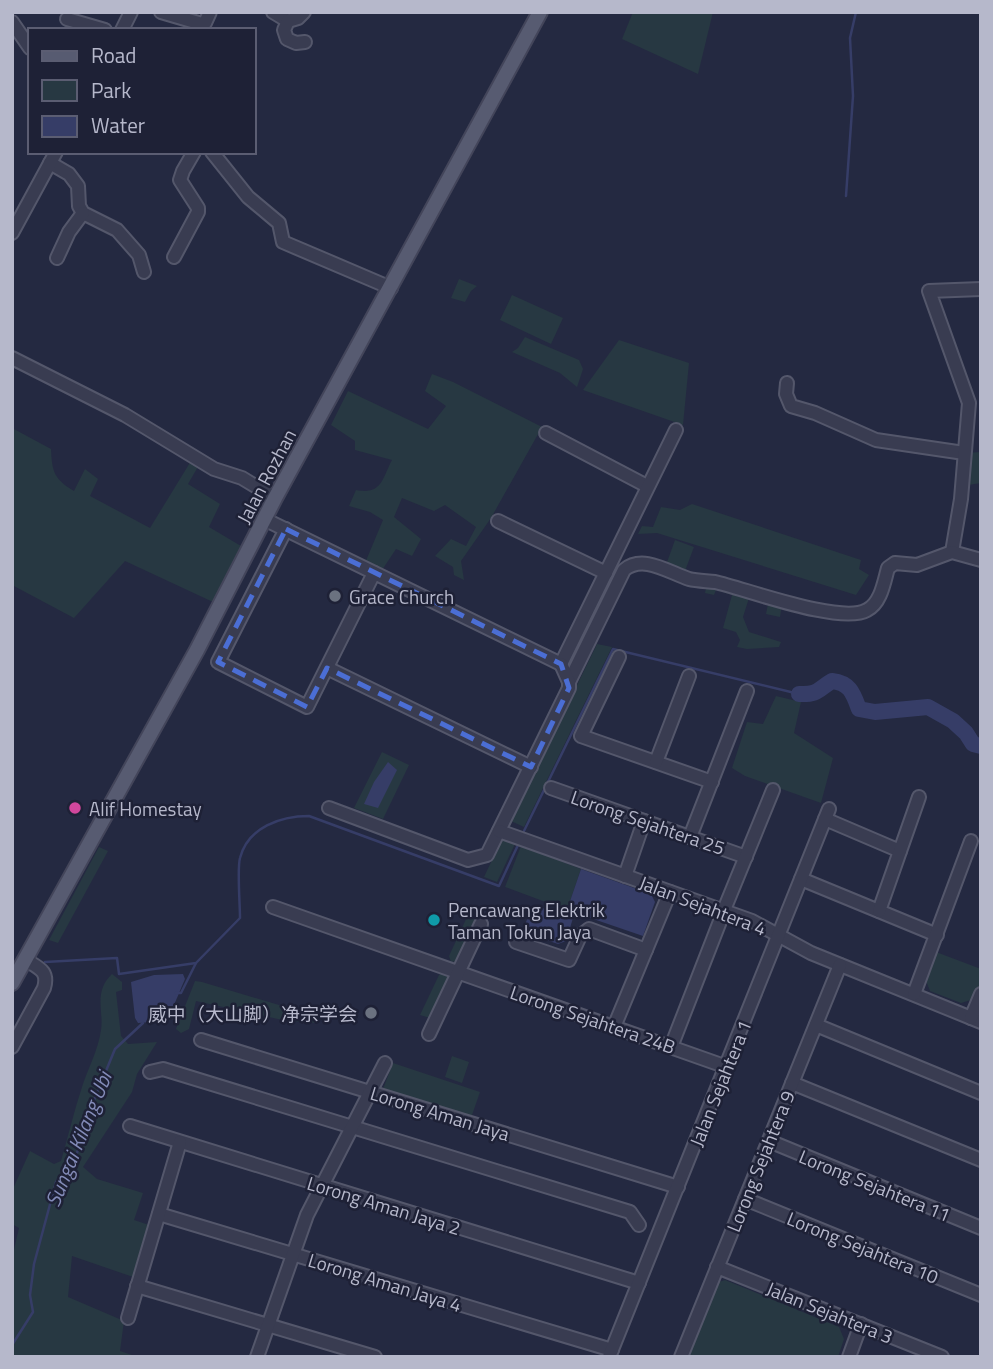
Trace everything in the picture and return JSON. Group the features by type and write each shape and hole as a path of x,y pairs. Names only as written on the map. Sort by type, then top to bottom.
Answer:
{"main road":[{"name":"Jalan Rozhan","path":"12,983 197,650 275,498 540,12"}],"street":[{"path":"123,28 131,12"},
{"path":"161,12 202,24 210,12"},
{"path":"273,12 288,21 298,18 304,12"},
{"path":"67,19 98,28"},
{"path":"288,21 284,30 285,36 296,43 304,42"},
{"path":"12,22 28,45"},
{"path":"174,257 198,212 180,180 193,154"},
{"path":"214,154 248,197 279,223 283,242 391,288"},
{"path":"12,233 53,158 78,186 79,206 83,213 117,230 139,255 144,272"},
{"path":"57,258 69,232 83,213"},
{"path":"951,552 961,499 970,411 968,396 962,386 929,291 981,289"},
{"path":"12,358 125,415 214,469 242,478 275,498"},
{"path":"787,383 786,394 791,406 815,413 876,440 964,453"},
{"path":"561,664 676,430"},
{"path":"545,433 647,486"},
{"path":"264,519 561,664 569,682 569,688 487,855 468,860 330,808"},
{"path":"498,521 606,573"},
{"path":"286,529 218,662 307,707 374,573"},
{"path":"569,682 624,570 631,565 646,563 691,579 714,582 833,613 870,610 884,584 887,568 895,563 917,565 951,552 981,560"},
{"path":"619,657 582,736 712,782"},
{"path":"327,667 531,767"},
{"path":"656,762 689,676"},
{"path":"690,837 747,691"},
{"name":"Lorong Sejahtera 25","path":"551,788 746,857"},
{"path":"671,1047 773,790"},
{"path":"879,911 919,797"},
{"name":"Jalan Sejahtera 1","path":"610,1353 827,814 901,851"},
{"path":"625,876 645,821"},
{"name":"Jalan Sejahtera 4","path":"499,831 670,892 725,908 840,965 976,1020"},
{"path":"914,994 971,841"},
{"path":"801,879 937,934"},
{"path":"614,1027 670,892"},
{"name":"Lorong Sejahtera 24B","path":"273,907 727,1067"},
{"path":"429,1034 481,924"},
{"path":"516,942 569,960 580,936 589,929 646,950"},
{"path":"12,1047 47,978 45,971 26,960"},
{"name":"Lorong Sejahtera 9","path":"681,1357 840,965"},
{"path":"976,1020 981,994"},
{"path":"816,1026 981,1093"},
{"name":"Lorong Aman Jaya","path":"201,1040 678,1187"},
{"path":"257,1357 307,1215 384,1063"},
{"path":"150,1072 163,1069 629,1212 639,1225"},
{"path":"792,1083 981,1160"},
{"name":"Lorong Aman Jaya 2","path":"130,1126 639,1283"},
{"name":"Lorong Sejahtera 11","path":"769,1141 981,1228"},
{"path":"128,1318 180,1142"},
{"name":"Lorong Sejahtera 10","path":"745,1199 981,1295"},
{"name":"Lorong Aman Jaya 4","path":"159,1214 610,1353"},
{"name":"Jalan Sejahtera 3","path":"717,1267 861,1324 918,1352 942,1357"},
{"path":"137,1286 375,1357"},
{"path":"849,1357 861,1324"}],"highlighted area":[{"path":"286,529 561,664 569,688 531,767 327,668 307,707 218,662"}],"green space":[{"path":"633,12 713,12 698,74 622,39"},
{"path":"459,279 477,286 465,302 451,298"},
{"path":"512,295 563,318 551,344 500,320"},
{"path":"525,337 579,360 583,369 577,387 560,373 512,352"},
{"path":"619,340 689,363 683,425 583,390"},
{"path":"432,374 542,427 491,518 461,561 464,580 454,575 453,567 435,556 451,539 466,546 476,527 445,505 434,511 402,498 394,517 421,539 412,556 396,549 382,570 365,563 383,520 370,512 349,506 356,490 371,490 380,484 392,460 355,450 355,441 331,425 348,391 428,429 446,406 425,391"},
{"path":"12,428 51,449 55,474 67,487 74,491 85,469 98,479 90,496 150,528 191,461 199,465 188,484 220,504 209,527 241,546 213,602 125,561 74,618 12,585"},
{"path":"981,452 981,483 968,485 966,453"},
{"path":"692,504 861,560 859,569 869,575 856,595 657,533 638,534 642,526 653,527 661,507 680,510"},
{"path":"675,540 694,547 685,571 666,565"},
{"path":"717,586 782,604 780,617 766,614 768,604 749,598 743,617 749,632 781,642 779,647 737,647 740,640 736,632 723,628 732,595 716,590 714,595 705,593 706,588"},
{"path":"597,644 612,647 524,827 511,821"},
{"path":"776,696 801,702 794,733 833,758 821,803 745,776 732,768 747,722 763,724"},
{"path":"382,752 409,765 383,819 354,808"},
{"path":"502,839 515,844 497,882 484,877"},
{"path":"521,846 581,869 567,910 505,887"},
{"path":"99,847 108,851 58,943 49,940"},
{"path":"467,917 476,920 457,961 451,962 449,956"},
{"path":"936,952 981,969 981,984 974,999 961,1003 930,991 925,978"},
{"path":"448,973 448,978 430,1018 420,1015 439,975"},
{"path":"112,974 122,982 122,990 116,992 121,1036 128,1044 157,1042 137,1074 132,1092 83,1167 97,1179 143,1193 134,1220 152,1226 136,1278 72,1256 68,1297 124,1321 120,1351 138,1357 12,1357 12,1258 19,1228 12,1224 12,1191 30,1151 54,1164 61,1161 84,1080 100,1038 101,995"},
{"path":"195,981 322,1018 318,1023 287,1021 196,1001 189,1029 181,1033 176,1029"},
{"path":"452,1056 469,1062 462,1083 445,1077"},
{"path":"393,1063 480,1092 471,1118 383,1089"},
{"path":"725,1280 839,1327 844,1339 838,1357 685,1357 716,1283"}],"water":[{"path":"388,762 397,770 378,808 364,804 374,782"},
{"path":"581,869 651,894 655,902 643,936 567,910"},
{"path":"533,905 573,918 566,941 558,944 525,933 524,927"},
{"path":"183,974 185,979 170,1011 150,1022 138,1023 135,1018 131,982 154,975"}],"waterway":[{"path":"846,196 853,96 850,38 856,12"},
{"path":"523,833 613,649 799,694"},
{"path":"799,694 815,692 832,681 843,684 850,690 859,709 875,712 928,707 953,721 973,744 981,746"},
{"path":"45,962 117,958 119,974 196,963 240,918 239,870 244,847 250,838 267,825 288,818 309,816 499,886 518,845"},
{"name":"Sungai Kilang Ubi","path":"176,993 181,993 196,963"},
{"name":"Sungai Kilang Ubi","path":"12,1345 33,1312 30,1295 34,1264 56,1182 76,1156 92,1105 115,1049 143,1023"}],"place":[{"name":"Grace Church","path":"335,596"},
{"name":"Alif Homestay","path":"75,808"},
{"name":"Pencawang Elektrik Taman Tokun Jaya","path":"434,920"},
{"name":"威中（大山脚）净宗学会","path":"371,1013"}]}
